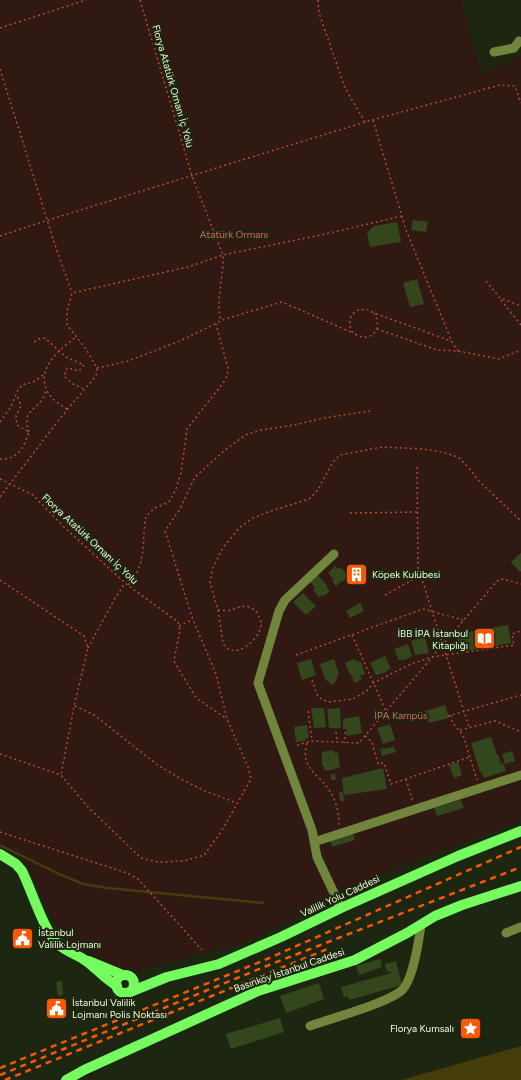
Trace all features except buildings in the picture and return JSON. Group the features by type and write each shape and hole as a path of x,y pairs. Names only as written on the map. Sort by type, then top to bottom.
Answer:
{"main road":[{"name":"Valilik Yolu Caddesi","path":"167,977 219,964 458,856 521,831"},
{"path":"0,854 16,864 22,871 46,926 53,939 59,946 86,960 123,992 130,992 167,977"},
{"name":"Basınköy İstanbul Caddesi","path":"66,1080 84,1070 258,991 355,960 407,934 435,916 462,905 521,886"},
{"path":"86,960 92,961 128,976 149,979 167,977"},
{"path":"117,986 119,978 128,976"},
{"path":"128,976 134,985 130,992"}],"lane":[{"path":"494,52 514,48 519,41"},
{"path":"334,554 285,600 278,611 258,683 312,830 320,865 341,908"},
{"path":"314,842 521,775"},
{"path":"310,1026 391,998 403,989 407,983 414,962 421,925"},
{"path":"506,933 521,927"}],"path":[{"path":"0,28 86,0"},
{"name":"Florya Atatürk Ornanı İç Yolu","path":"140,0 192,176 223,255 219,310 221,321"},
{"path":"318,0 319,13 345,88 365,122"},
{"path":"0,70 54,242 72,293 67,311 67,325 86,349 98,368 96,376 84,388 0,497"},
{"path":"0,236 365,122 500,85 516,86 521,103"},
{"path":"373,120 406,230 452,342 458,351"},
{"path":"72,293 188,267 223,255 321,235 402,216"},
{"path":"486,281 521,325"},
{"path":"500,298 521,306"},
{"path":"98,368 128,361 180,341 221,321 282,302 361,337 367,337 373,334 377,329 378,318 369,309 362,308 356,311 351,316 350,321 353,333"},
{"path":"374,313 452,342"},
{"path":"128,585 133,580 142,562 146,516 155,508 169,502 176,489 181,473 187,429 227,376 228,368 216,324"},
{"path":"377,329 437,350 458,351 499,358 521,350"},
{"path":"34,342 38,339 46,338 66,357 84,365 79,371 67,368 64,376 73,384 84,388"},
{"path":"67,410 56,401 48,391 45,382 45,374 48,366 59,350 76,338"},
{"path":"0,422 11,407 18,390 22,385 36,381 45,374"},
{"path":"0,459 11,458 20,452 29,432 27,419 29,413 41,402 45,393 48,391"},
{"path":"17,395 21,406 16,416 17,425 29,432"},
{"path":"0,754 61,775 87,806 140,858 158,862 184,861 204,855 221,832 251,779 248,767 227,718 216,674 193,620 165,531 183,504 195,477 224,451 245,435 261,430 370,411"},
{"path":"218,610 229,610 242,606 251,607 258,614 262,625 259,633 250,644 233,651 223,643 218,610 210,583 212,570 222,549 239,528 251,519 268,512 310,499 317,491 333,462 340,455 371,448 400,447 442,452 458,457 479,481 521,521"},
{"path":"417,467 418,567 469,728"},
{"name":"Florya Atatürk Ornanı İç Yolu","path":"0,480 32,495 125,583 178,622 179,626"},
{"path":"350,513 418,512"},
{"path":"385,595 421,575"},
{"path":"297,745 312,742 359,743 497,581 502,579 521,584"},
{"path":"0,580 84,636 88,648"},
{"path":"61,775 74,706 88,648 125,583"},
{"path":"296,655 424,609 463,620"},
{"path":"193,620 179,626 180,630 174,660 175,663 196,698 227,718"},
{"path":"312,680 318,697 328,702 353,699 368,690 373,683 411,664 432,657 514,645 511,634 521,631"},
{"path":"352,635 386,711"},
{"path":"448,716 521,695"},
{"path":"74,706 94,715 159,766 188,783 237,803"},
{"path":"308,711 312,742"},
{"path":"451,715 452,722 463,735 480,788"},
{"path":"460,730 495,721 521,732"},
{"path":"336,732 337,742"},
{"path":"344,732 345,743"},
{"path":"365,736 372,742 378,764 384,763 391,784 470,757"},
{"path":"307,743 304,758 307,764 330,791 336,802 341,834"},
{"path":"406,779 416,809"},
{"path":"0,832 127,873 138,879 202,950"}],"green space":[{"name":"Atatürk Ormanı","path":"0,0 461,0 482,74 521,56 521,820 338,891 330,900 246,942 130,973 70,945 59,932 32,875 24,863 17,855 0,847"}],"shaded area":[{"path":"521,1046 521,1080 401,1080"}],"waterway":[{"path":"0,845 83,884 107,888 263,903"}],"railway":[{"path":"0,1068 267,959 521,847"},
{"path":"0,1075 269,965 521,867"},
{"path":"5,1080 330,948"}],"place":[{"name":"Köpek Kulübesi","path":"356,574"},
{"name":"İBB İPA İstanbul Kitaplığı","path":"484,639"},
{"name":"İstanbul Valilik Lojmanı","path":"22,938"},
{"name":"İstanbul Valilik Lojmanı Polis Noktası","path":"57,1008"},
{"name":"Florya Kumsalı","path":"470,1028"}],"park label":[{"name":"İPA Kampüs","path":"401,715"}]}
